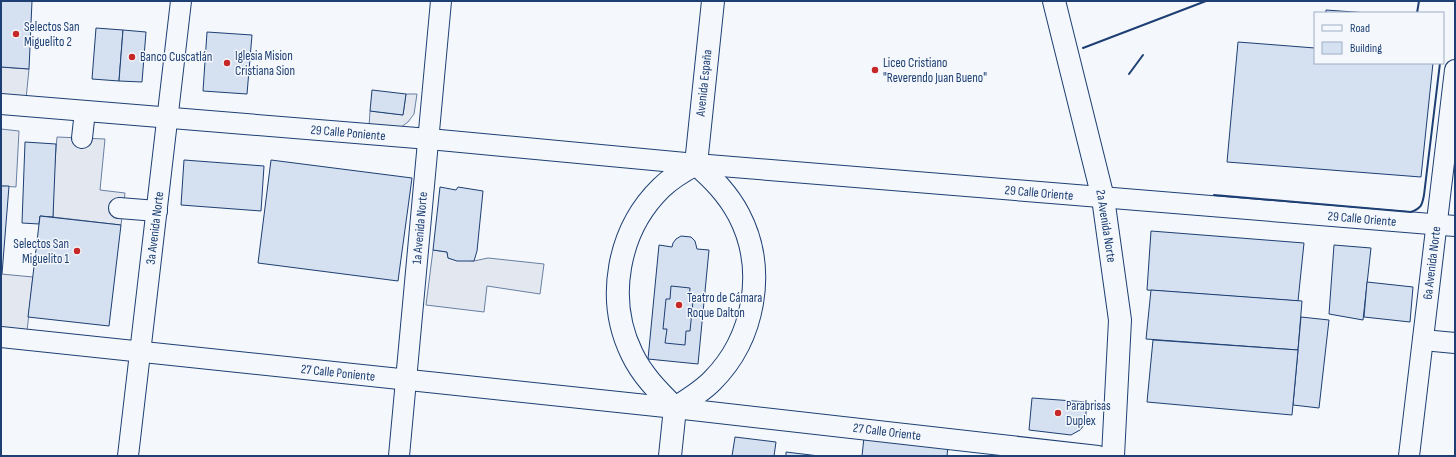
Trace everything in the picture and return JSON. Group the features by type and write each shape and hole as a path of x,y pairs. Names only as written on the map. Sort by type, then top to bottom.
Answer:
{"main road":[{"name":"Avenida España","path":"696,164 713,1"},
{"name":"2a Avenida Norte","path":"1054,1 1103,198 1120,320 1113,456"},
{"path":"696,164 713,179 727,196 739,215 748,236 754,280 752,303 747,325 738,346 727,365 694,396 675,408 643,373 632,353 622,325 619,311 618,288 620,266 626,244 634,224 642,211 661,188 678,174 696,164"},
{"path":"670,456 675,408"}],"street":[{"name":"3a Avenida Norte","path":"128,456 181,1"},
{"name":"1a Avenida Norte","path":"399,456 441,1"},
{"name":"6a Avenida Norte","path":"1409,456 1423,340 1446,226 1455,70"},
{"name":"29 Calle Poniente","path":"1,104 428,139 696,164"},
{"path":"82,138 84,111"},
{"name":"29 Calle Oriente","path":"696,164 1446,226"},
{"path":"119,208 157,211"},
{"name":"27 Calle Poniente","path":"1,337 675,408"},
{"path":"1423,340 1455,343"},
{"name":"27 Calle Oriente","path":"675,408 1098,456"}],"shaded area":[{"path":"1,67 29,69 26,99 1,97"},
{"path":"406,94 417,94 414,114 408,122 397,130 369,127 370,111 403,115"},
{"path":"1,129 19,131 16,187 1,186"},
{"path":"57,137 105,139 100,190 125,193 121,225 53,217 53,186"},
{"path":"433,250 447,252 448,258 474,261 488,258 544,264 540,294 487,286 484,312 426,305"},
{"path":"1,274 33,277 27,331 1,329"}],"building":[{"name":"Selectos San Miguelito 2","path":"1,1 32,1 29,69 1,67"},
{"path":"1326,10 1354,12 1326,12"},
{"path":"96,28 123,30 119,81 92,79"},
{"name":"Banco Cuscatlán","path":"123,30 146,32 142,82 119,81"},
{"name":"Iglesia Mision Cristiana Sion","path":"207,32 252,35 247,94 203,91"},
{"path":"1238,42 1314,48 1314,64 1433,64 1421,177 1227,162"},
{"path":"372,90 406,94 403,115 370,111"},
{"path":"25,142 56,144 53,217 40,216 39,224 22,223"},
{"path":"184,160 264,166 261,211 181,205"},
{"path":"271,160 412,178 398,281 258,263"},
{"path":"1,186 9,186 2,274 1,274"},
{"path":"440,187 456,190 458,187 483,191 477,251 474,261 457,261 448,258 447,252 433,250"},
{"name":"Selectos San Miguelito 1","path":"40,216 121,225 109,326 28,317"},
{"path":"1151,231 1304,243 1298,301 1147,290"},
{"name":"Teatro de Cámara Roque Dalton","path":"681,236 691,237 695,241 697,249 709,250 698,364 648,359 659,245 672,247 676,239"},
{"path":"1334,245 1371,248 1363,320 1329,314"},
{"path":"1367,282 1413,287 1410,322 1364,317"},
{"path":"671,286 690,288 689,301 693,301 690,331 686,331 685,345 665,343 667,329 663,329 666,299 670,299"},
{"path":"1151,290 1302,301 1298,350 1146,339"},
{"path":"1301,317 1329,320 1319,408 1293,405"},
{"path":"1153,340 1298,350 1292,415 1147,402"},
{"name":"Parabrisas Duplex","path":"1032,398 1087,402 1085,424 1080,430 1071,435 1029,430"},
{"path":"735,437 776,442 774,456 732,456"},
{"path":"864,437 948,446 947,456 862,456"},
{"path":"786,452 819,456 786,456"}],"wall":[{"path":"1083,48 1206,1"},
{"path":"1417,12 1419,1"},
{"path":"1129,74 1143,55"},
{"path":"1214,195 1411,212 1417,209 1422,204 1424,195 1440,64"}],"place":[{"name":"Selectos San Miguelito 2","path":"16,34"},
{"name":"Banco Cuscatlán","path":"132,57"},
{"name":"Iglesia Mision Cristiana Sion","path":"227,63"},
{"name":"Liceo Cristiano \"Reverendo Juan Bueno\"","path":"875,70"},
{"name":"Selectos San Miguelito 1","path":"77,251"},
{"name":"Teatro de Cámara Roque Dalton","path":"679,305"},
{"name":"Parabrisas Duplex","path":"1058,413"}]}
